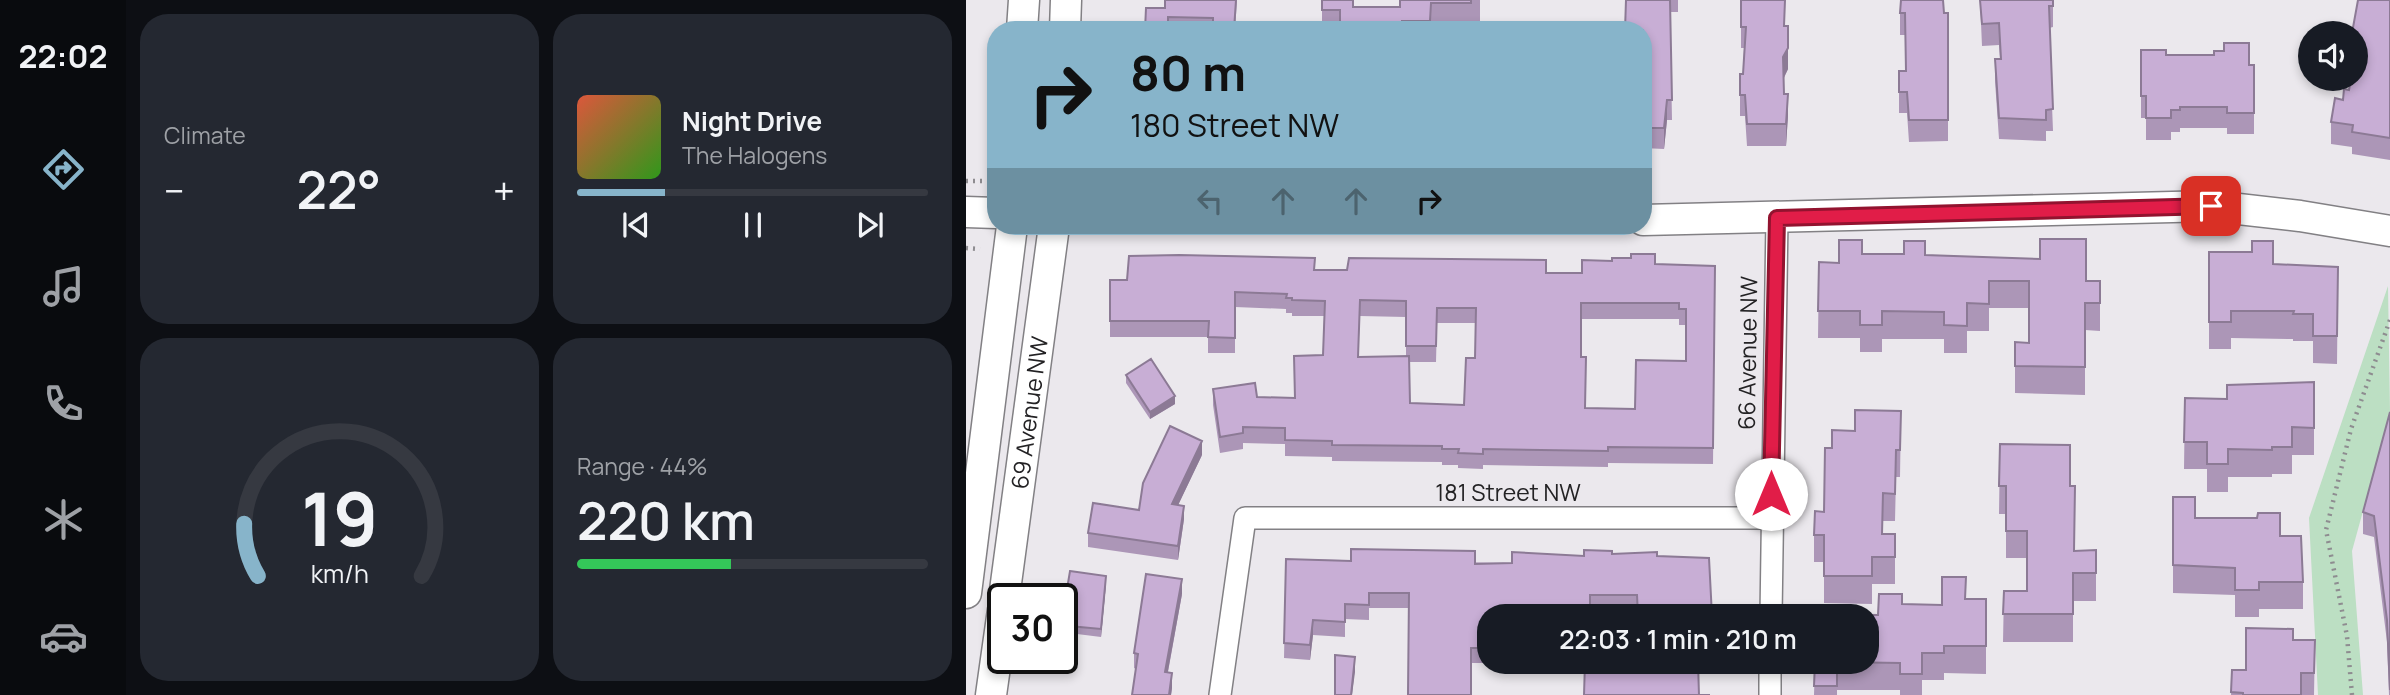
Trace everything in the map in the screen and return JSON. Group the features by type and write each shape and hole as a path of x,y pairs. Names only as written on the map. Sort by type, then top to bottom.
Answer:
{"main road":[{"path":"1023,21 1024,0"},
{"path":"1065,21 1066,0"},
{"path":"1652,220 2211,206 2300,216 2390,231"},
{"path":"966,212 987,213"},
{"name":"69 Avenue NW","path":"966,593 1011,235"},
{"name":"69 Avenue NW","path":"1006,583 1053,235"},
{"path":"992,695 995,674"}],"street":[{"name":"66 Avenue NW","path":"1770,604 1777,218"},
{"name":"181 Street NW","path":"1220,695 1245,518 1771,518"},
{"path":"1770,674 1770,695"}],"path":[{"path":"966,181 985,181"},
{"path":"966,248 980,249"},
{"path":"2353,695 2347,636 2326,530 2350,429 2390,320"}],"green space":[{"path":"2388,286 2390,413 2352,551 2363,695 2318,695 2309,518"}],"building":[{"path":"1165,0 1236,0 1235,21 1168,17 1168,21 1145,21 1146,8 1165,8"},
{"path":"1322,0 1353,0 1353,7 1400,7 1400,0 1471,0 1471,3 1431,3 1430,21 1340,21 1340,10 1322,10"},
{"path":"1626,0 1670,0 1672,100 1667,100 1664,128 1652,128 1652,21 1625,21"},
{"path":"1741,0 1785,0 1784,26 1788,26 1788,48 1783,57 1784,94 1788,94 1786,124 1747,124 1745,95 1740,95 1746,27 1741,27"},
{"path":"1901,0 1943,0 1944,13 1948,13 1948,120 1909,120 1907,92 1899,92 1899,71 1906,71 1905,13 1900,13"},
{"path":"1980,0 2053,0 2053,6 2049,6 2053,109 2046,110 2046,120 1999,118 1995,59 2001,59 1999,23 1982,24"},
{"path":"2358,0 2390,0 2390,138 2352,132 2353,125 2331,122 2335,98 2343,100 2344,91 2368,91 2368,21 2354,21"},
{"path":"2224,43 2249,43 2249,65 2254,65 2254,113 2227,113 2227,107 2180,107 2180,110 2171,110 2171,118 2146,118 2146,96 2141,96 2141,50 2166,50 2166,55 2214,55 2214,51 2224,51"},
{"path":"2040,239 2086,239 2086,281 2100,281 2100,303 2085,303 2085,367 2015,366 2015,342 2029,343 2029,281 1989,281 1989,304 1967,303 1967,326 1944,325 1944,312 1882,311 1882,325 1860,325 1860,311 1818,311 1819,262 1839,263 1839,240 1862,240 1862,254 1904,254 1904,241 1925,241 1925,255 2040,259"},
{"path":"2252,241 2273,241 2273,264 2338,267 2337,336 2313,336 2313,314 2293,314 2294,311 2231,311 2231,322 2209,322 2209,252 2252,252"},
{"path":"1631,254 1655,254 1655,264 1715,266 1713,448 1608,447 1608,451 1483,449 1483,454 1458,453 1459,449 1442,449 1442,446 1332,445 1332,441 1285,440 1285,428 1243,427 1243,433 1220,437 1213,389 1255,383 1257,397 1295,398 1294,356 1323,355 1325,301 1292,300 1286,298 1287,294 1235,292 1235,338 1208,337 1209,321 1110,321 1110,280 1127,280 1129,256 1315,258 1314,270 1347,270 1349,258 1546,260 1546,273 1582,273 1582,260 1612,261 1612,258 1631,258","holes":["1360,300 1406,301 1406,346 1436,346 1437,308 1476,308 1475,358 1466,358 1464,405 1410,403 1409,356 1358,357","1581,303 1679,303 1679,309 1686,309 1686,361 1636,360 1635,409 1585,408 1586,357 1581,357"]},
{"path":"1151,359 1175,396 1150,412 1126,375"},
{"path":"2314,382 2314,428 2292,427 2292,447 2272,447 2272,450 2228,449 2228,464 2207,464 2207,442 2184,442 2185,398 2227,399 2227,385"},
{"path":"1855,410 1901,411 1900,450 1896,450 1895,494 1883,493 1882,534 1895,534 1895,557 1872,557 1872,576 1824,576 1824,535 1814,535 1815,511 1824,512 1825,448 1832,448 1832,430 1855,431"},
{"path":"2390,412 2390,690 2387,620 2374,516 2363,512"},
{"path":"1170,426 1202,441 1172,504 1184,506 1178,546 1088,533 1093,503 1139,510 1143,483"},
{"path":"2000,444 2070,445 2070,486 2075,486 2074,551 2096,550 2096,573 2073,573 2073,614 2003,614 2004,591 2027,591 2027,531 2006,531 2006,486 1999,486"},
{"path":"2173,497 2195,497 2195,518 2257,518 2258,513 2280,513 2280,536 2301,536 2303,582 2259,582 2259,590 2235,590 2235,568 2173,565"},
{"path":"1351,549 1475,551 1475,564 1512,563 1512,552 1584,556 1584,550 1612,551 1612,554 1657,552 1657,556 1709,558 1711,604 1637,604 1637,595 1590,595 1590,604 1477,604 1477,648 1471,648 1471,695 1408,695 1409,593 1369,593 1369,605 1345,604 1345,622 1313,620 1310,645 1284,643 1286,559 1351,561"},
{"path":"1070,571 1106,576 1101,629 1078,627 1078,583 1068,583"},
{"path":"1146,574 1182,579 1165,672 1172,673 1169,695 1132,695 1138,654 1134,653"},
{"path":"1942,577 1966,577 1965,599 1986,599 1986,646 1944,646 1944,653 1922,653 1922,674 1900,674 1900,663 1879,663 1879,594 1902,594 1902,604 1942,605"},
{"path":"2246,628 2293,629 2293,640 2315,640 2314,673 2301,673 2301,695 2243,695 2231,692 2232,670 2246,670"},
{"path":"1335,655 1355,657 1351,695 1335,695"},
{"path":"1585,674 1698,674 1699,695 1584,695"},
{"path":"1814,674 1837,674 1837,686 1814,686"}],"route":[{"path":"1771,494 1777,218 2211,206"}]}
